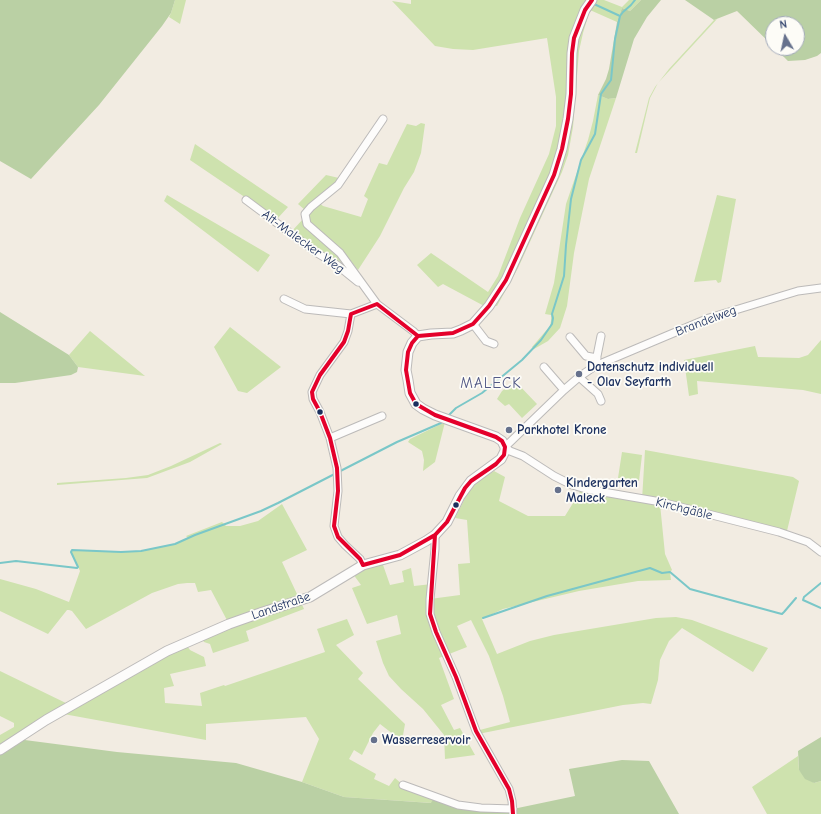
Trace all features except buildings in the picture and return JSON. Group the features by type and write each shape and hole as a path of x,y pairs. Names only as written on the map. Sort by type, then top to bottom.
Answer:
{"street":[{"path":"505,447 502,441 492,435 435,415 416,404 410,393 406,370 408,352 410,346 418,336 453,333 473,324 489,306 506,280 554,175 562,148 568,119 574,38 585,10 592,0"},
{"name":"Alt-Malecker Weg","path":"383,119 338,185 311,207 305,214 311,228 340,254 377,304 414,331 418,336"},
{"name":"Alt-Malecker Weg","path":"246,200 317,253 338,265 356,282 362,283"},
{"name":"Brandelweg","path":"505,447 564,390 595,366 709,318 798,290 821,288"},
{"path":"284,299 304,309 351,314 377,304"},
{"path":"351,314 348,331 344,342 320,375 312,392 313,399 320,412 330,438 337,468 338,486 334,526 338,537 360,559 363,565"},
{"path":"473,324 486,340 494,344"},
{"path":"595,366 601,336"},
{"path":"570,337 586,356 597,358"},
{"path":"544,367 564,390"},
{"path":"579,378 598,394 600,401"},
{"path":"330,438 382,416"},
{"name":"Landstraße","path":"0,750 46,720 168,651 229,624 310,597 363,565 400,554 414,548 435,535 447,522 465,488 471,481 501,459 505,451 505,447"},
{"name":"Kirchgäßle","path":"505,447 510,451 523,456 554,476 579,487 605,493 661,502 779,532 808,542 821,552"},
{"path":"403,785 458,805 513,812 509,789 476,732 456,677 436,632 430,614 435,535"}],"green space":[{"path":"0,0 175,0 171,13 162,26 99,105 31,179 0,161"},
{"path":"175,0 186,0 180,24 169,17"},
{"path":"411,0 604,0 622,7 629,0 641,0 630,11 622,8 617,22 590,10 579,51 573,127 568,155 562,172 518,268 497,306 487,305 486,307 443,284 438,287 417,265 431,253 488,292 498,276 520,218 549,154 556,126 556,97 547,38 473,50 435,46 392,1 411,4"},
{"path":"641,0 661,0 647,17 634,39 616,98 608,99 598,95 609,69 617,22 622,8 630,11"},
{"path":"685,0 821,0 821,53 805,60 788,61 783,56 805,56 805,16 765,16 765,38 737,11 714,20"},
{"path":"717,19 659,82 714,20"},
{"path":"658,83 650,98 637,153 635,153 649,98"},
{"path":"598,95 608,99 616,98 589,179 574,253 567,306 560,328 548,341 534,349 532,347 550,326 551,315 545,314 554,283 566,204 588,140"},
{"path":"421,123 425,124 421,153 414,172 404,188 380,236 358,270 350,260 344,264 292,231 303,219 305,210 298,204 326,175 339,178 331,189 316,200 323,206 361,217 368,199 364,196 379,163 387,165 407,124 416,126"},
{"path":"195,144 288,207 277,219 190,160"},
{"path":"167,195 270,255 258,272 164,201"},
{"path":"717,195 736,199 721,282 718,283 716,280 694,282"},
{"path":"0,312 69,355 78,367 77,372 71,375 15,383 0,383"},
{"path":"230,327 281,367 247,393 238,391 214,347"},
{"path":"90,331 145,376 78,367 69,355"},
{"path":"821,340 821,394 803,390 697,381 698,394 689,396 684,360 755,346 758,357 799,358 808,355"},
{"path":"515,381 537,404 522,418 509,404 505,406 497,399 502,391"},
{"path":"445,422 435,462 423,471 424,460 422,451 408,442 410,439"},
{"path":"220,443 222,444 190,462 147,478 57,485 57,483 148,475"},
{"path":"645,450 793,477 799,481 786,535 660,504 665,554 672,570 670,572 671,580 638,581 579,591 503,609 482,619 497,654 530,641 554,635 656,618 676,617 692,620 768,648 753,672 682,628 669,641 660,660 658,680 651,704 643,703 623,705 478,734 476,731 510,722 503,696 489,656 471,620 457,626 467,647 439,658 454,699 441,705 454,730 460,728 475,755 445,759 444,735 423,709 389,676 383,663 376,641 401,634 397,615 367,624 352,588 361,585 353,574 382,562 390,585 404,582 402,571 411,568 414,586 432,584 430,599 460,595 458,564 470,563 467,520 455,518 473,485 494,471 505,477 499,501 528,516 565,516 581,490 642,500"},
{"path":"622,452 642,455 639,481 618,478"},
{"path":"282,504 307,550 282,562 304,609 246,631 249,641 213,653 210,644 204,642 200,636 229,624 211,590 198,592 195,583 178,584 152,593 86,629 72,611 69,610 67,610 48,634 0,611 0,579 36,589 69,602 80,571 71,552 72,550 121,552 141,551 175,544 188,538 186,536 222,522 226,526 240,526 258,521"},
{"path":"347,619 354,635 336,645 363,673 358,679 405,724 402,741 380,724 373,733 362,755 354,750 349,759 376,774 374,779 389,786 395,778 403,785 435,796 432,803 344,797 302,782 319,739 306,717 206,724 206,740 58,713 0,750 0,735 14,727 14,723 0,716 0,671 72,706 185,643 190,650 204,657 206,666 170,674 174,686 164,688 165,703 202,706 200,693 325,652 317,629"},
{"path":"821,737 821,781 814,783 805,779 799,770 798,751"},
{"path":"17,739 117,752 236,763 302,782 344,797 431,803 435,796 458,805 513,809 575,796 569,769 622,760 649,761 679,814 0,814 0,750"},
{"path":"798,756 799,770 814,783 821,781 821,814 767,814 752,787"}],"waterway":[{"path":"448,416 456,408 482,393 522,360 541,340 552,324 552,314 564,276 571,199 581,160 595,134 601,94 611,80 615,39 620,16 635,0"},
{"path":"594,4 620,16"},
{"path":"0,563 16,561 77,568 78,567 71,552 72,550 121,552 141,551 175,544 195,535 261,511 397,442 441,423 443,420"},
{"path":"483,618 547,596 650,568 662,573 670,572 690,589 782,614 796,598"},
{"path":"821,583 804,597 803,600 821,608"}],"transit line":[{"path":"363,565 400,555 435,535 447,522 465,488 471,481 496,464 504,455 505,447 502,441 496,437 435,415 416,404 410,393 406,370 408,352 412,343 418,336 453,333 473,324 489,306 506,280 554,175 562,149 571,94 574,38 585,10 592,0"},
{"path":"363,565 360,559 338,537 334,526 338,491 337,468 330,438 320,412 313,399 312,392 320,375 344,342 348,331 351,314 377,304 418,336"},
{"path":"435,535 430,614 476,731 509,789 513,814"}],"place":[{"name":"Datenschutz individuell - Olav Seyfarth","path":"579,374"},
{"name":"Parkhotel Krone","path":"509,430"},
{"name":"Kindergarten Maleck","path":"558,490"},
{"name":"Wasserreservoir","path":"374,740"}],"district":[{"name":"MALECK","path":"491,384"}]}
